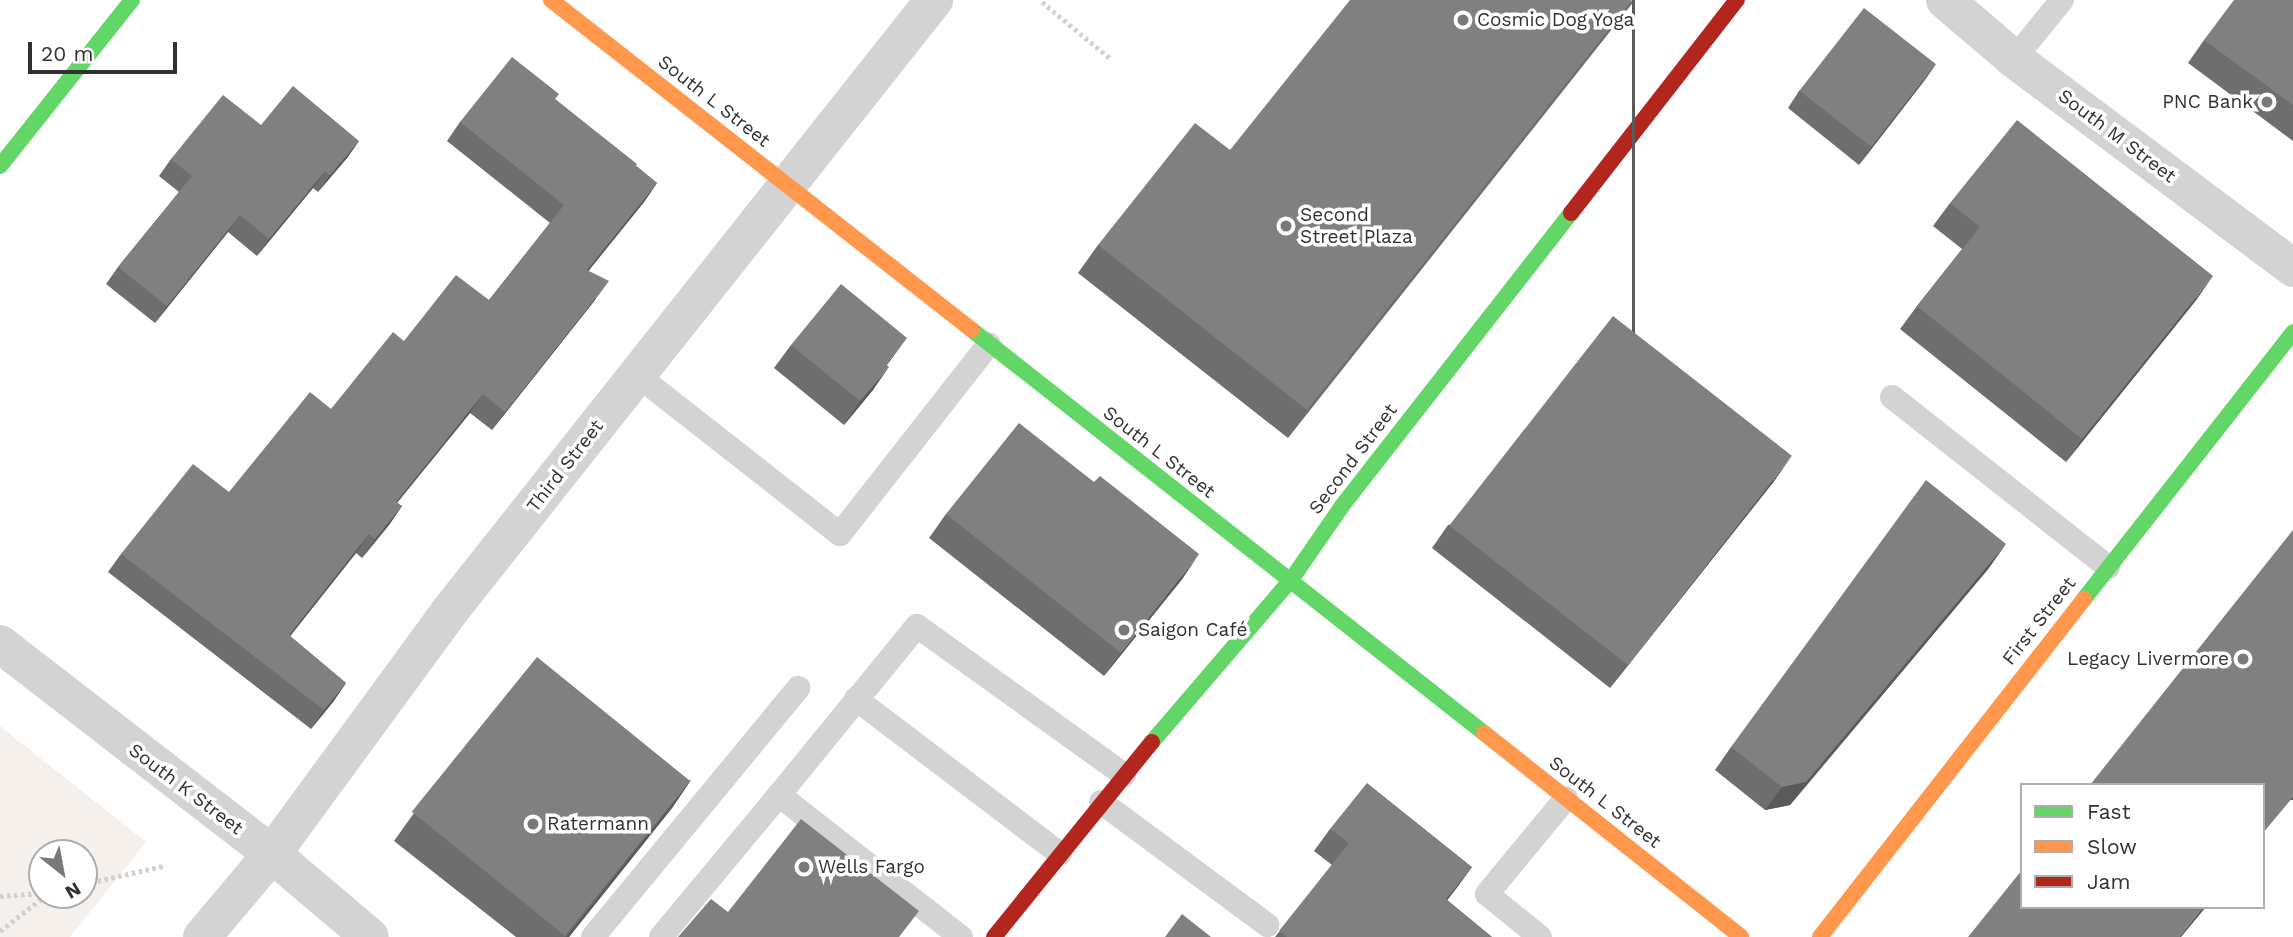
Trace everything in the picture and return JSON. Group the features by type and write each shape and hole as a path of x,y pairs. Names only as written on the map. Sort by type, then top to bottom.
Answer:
{"street":[{"path":"0,166 132,0"},
{"name":"South L Street","path":"551,0 1741,937"},
{"name":"Third Street","path":"202,937 272,854 449,612 934,0"},
{"name":"Second Street","path":"994,937 1101,802 1291,580 1342,506 1737,0"},
{"name":"South M Street","path":"1945,0 2014,59 2293,268"},
{"name":"First Street","path":"1820,937 2293,332"},
{"name":"South K Street","path":"0,644 272,854 370,937"}],"lane":[{"path":"2014,59 2062,0"},
{"path":"637,375 840,534 989,344"},
{"path":"1892,397 2108,567"},
{"path":"661,937 917,626 1124,775"},
{"path":"593,937 694,810 798,688"},
{"path":"856,699 1060,854"},
{"path":"779,795 961,937"},
{"path":"1540,937 1487,894 1566,798"},
{"path":"1101,802 1267,925"}],"path":[{"path":"1042,2 1110,58"},
{"path":"98,881 163,866"},
{"path":"0,896 28,895"},
{"path":"0,931 28,907"}],"shaded area":[{"path":"0,726 146,842 98,902 98,839 28,839 28,909 92,909 70,937 0,937"}],"building":[{"name":"Second Street Plaza","path":"1350,0 1632,0 1307,410 1098,245 1195,123 1230,150"},
{"name":"PNC Bank","path":"2234,0 2293,0 2293,105 2204,40"},
{"path":"1864,8 1936,64 1871,147 1799,91"},
{"path":"512,57 559,94 555,99 657,183 587,270 609,281 505,412 483,394 396,502 402,506 375,539 369,534 289,635 346,683 324,710 121,554 193,464 229,492 310,392 331,409 393,332 404,341 456,275 489,300 564,205 460,122"},
{"path":"293,86 359,141 330,175 325,171 269,239 240,215 167,306 118,267 192,176 171,159 223,95 261,125"},
{"path":"2017,120 2213,276 2082,439 1917,306 1980,227 1950,203"},
{"path":"841,284 907,338 886,364 889,367 860,401 791,345"},
{"path":"1613,316 1792,456 1628,665 1449,526"},
{"path":"1019,423 1094,482 1100,476 1199,554 1121,653 946,514"},
{"path":"1926,480 2006,544 1806,782 1782,787 1731,747"},
{"name":"Legacy Livermore","path":"2293,530 2293,797 2265,831 2265,783 2092,783"},
{"name":"Ratermann","path":"537,657 690,781 565,936 412,812"},
{"path":"1367,783 1472,867 1446,899 1492,937 1287,937 1279,931 1349,843 1330,829"},
{"name":"Wells Fargo","path":"801,819 919,911 899,937 678,937 711,899 728,912"},
{"path":"2020,872 2020,909 2201,909 2179,937 1968,937"},
{"path":"1182,914 1211,937 1165,937"}],"traffic: fast":[{"path":"0,166 132,0"},
{"path":"1152,742 1291,580 1342,506 1571,213"},
{"path":"972,330 1484,733"},
{"path":"2084,599 2293,332"}],"traffic: slow":[{"path":"551,0 972,330"},
{"path":"1820,937 2084,599"},
{"path":"1484,733 1741,937"}],"traffic: jam":[{"path":"1571,213 1737,0"},
{"path":"994,937 1152,742"}],"place":[{"name":"Cosmic Dog Yoga","path":"1463,20"},
{"name":"PNC Bank","path":"2267,102"},
{"name":"Second Street Plaza","path":"1286,226"},
{"name":"Saigon Café","path":"1124,630"},
{"name":"Legacy Livermore","path":"2243,659"},
{"name":"Ratermann","path":"533,824"},
{"name":"Wells Fargo","path":"804,867"}]}
